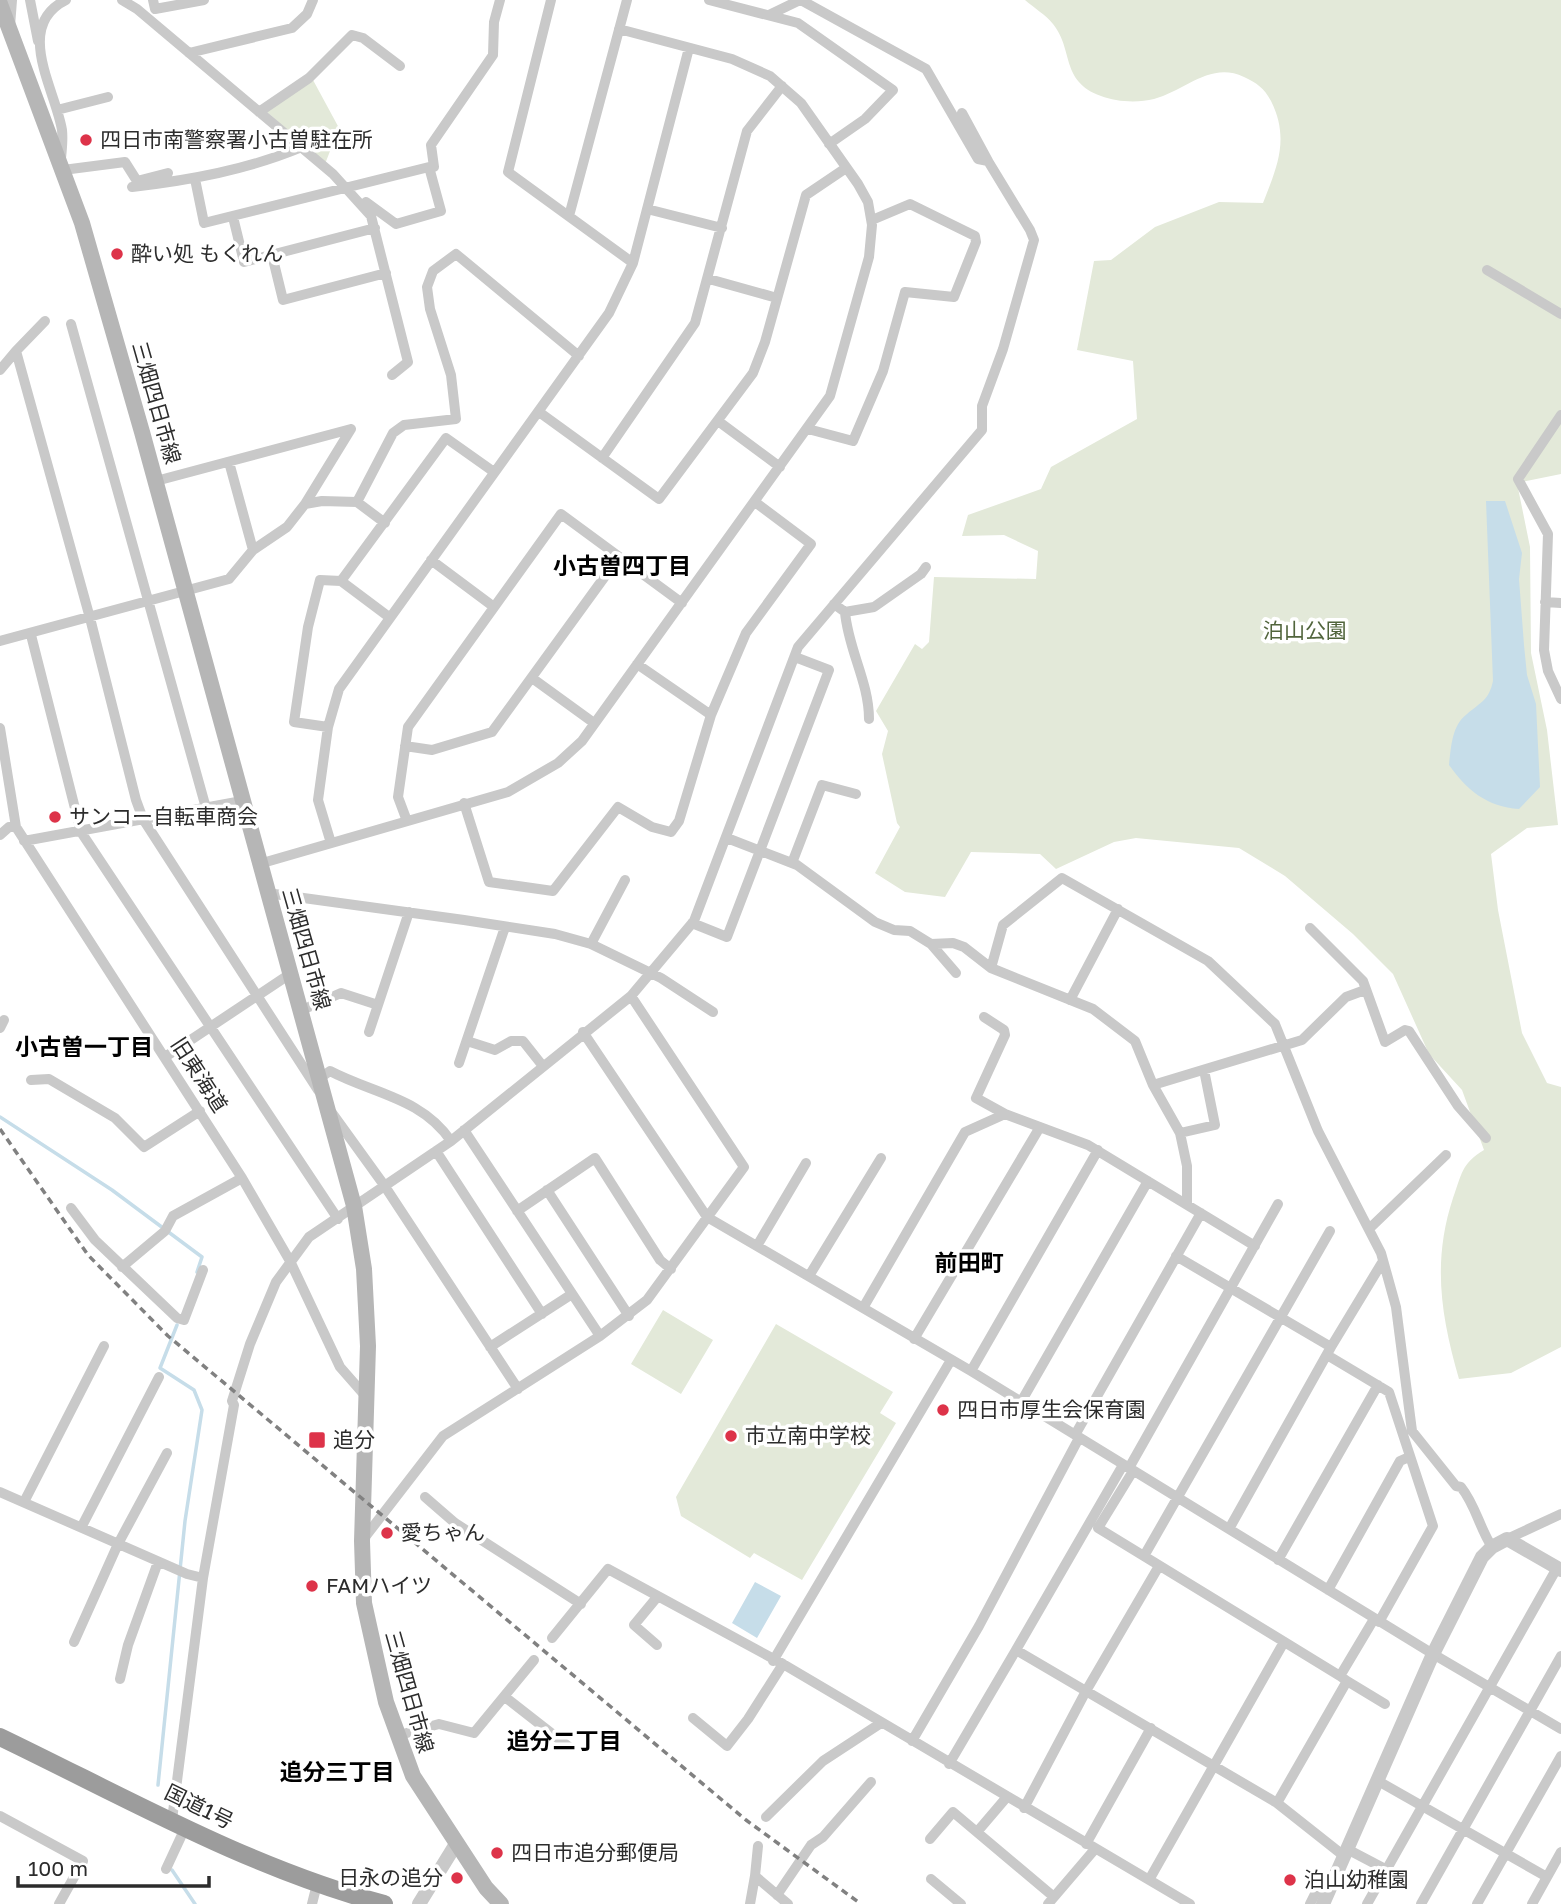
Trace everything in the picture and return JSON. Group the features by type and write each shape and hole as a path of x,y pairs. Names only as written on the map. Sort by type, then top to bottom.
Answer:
{"highway":[{"name":"国道1号","path":"0,1737 179,1823 317,1884 384,1904"}],"main road":[{"name":"三畑四日市線","path":"0,4 82,223 156,481 354,1206 364,1269 368,1399 362,1541 364,1603 396,1736 412,1776 486,1888 501,1904"}],"street":[{"path":"10,29 12,0"},
{"path":"30,0 41,62 62,132 62,167 125,162 137,181 168,173"},
{"path":"38,41 50,14 66,0"},
{"path":"122,0 137,9 347,187 396,224 441,211 429,167"},
{"path":"137,9 153,2 155,9 204,0"},
{"path":"189,53 292,27 307,14 313,0"},
{"path":"195,179 204,223 434,167 431,145 493,54 494,23 500,0"},
{"path":"551,0 508,172 633,262"},
{"path":"569,216 627,0"},
{"path":"709,0 798,23 893,90 865,119 829,144"},
{"path":"769,15 801,0 926,69 978,159 988,161"},
{"path":"259,864 525,785 558,763 582,741 830,396 869,257 873,220 868,202 802,103 782,86 753,67 619,29"},
{"path":"259,112 309,78 352,35 363,38 400,66"},
{"path":"331,843 318,800 328,727 339,689 616,302 633,262 689,48"},
{"path":"602,458 695,323 747,131 782,86"},
{"path":"57,110 108,97"},
{"path":"166,1869 179,1823 203,1578 234,1405 232,1401 276,1282 309,1237 464,1130 631,996 652,973 692,923 727,838 798,647 982,430 982,406 1003,349 1034,240 962,113"},
{"path":"132,187 195,179 272,160 302,147"},
{"path":"539,412 659,499 752,373 777,298 806,195 846,168"},
{"path":"347,187 370,216 375,228 408,362 392,374"},
{"path":"808,429 853,441 883,371 905,292 954,297 976,242 975,236 910,204 873,220"},
{"path":"647,209 722,228"},
{"path":"233,217 244,262 375,228"},
{"path":"357,502 393,433 404,425 456,419 451,376 427,297 433,271 456,254 579,356"},
{"path":"272,255 283,300 386,273"},
{"path":"1487,270 1561,314"},
{"path":"709,279 777,298"},
{"path":"0,370 45,321"},
{"path":"71,324 206,808"},
{"path":"16,351 143,819 259,995 327,1106 384,1185 518,1389"},
{"path":"1561,415 1518,479 1548,534 1544,650 1548,671 1561,699"},
{"path":"718,421 780,467"},
{"path":"0,641 32,635 229,579 253,550 287,527 305,504 351,429 156,481"},
{"path":"341,581 446,438 494,472"},
{"path":"229,462 253,550"},
{"path":"305,504 322,501 357,502 385,523"},
{"path":"464,803 489,882 553,891 618,807 652,827 671,832 679,821 711,715 746,633 811,544 755,502"},
{"path":"407,821 398,797 408,727 561,514 682,603"},
{"path":"1548,534 1561,535"},
{"path":"405,746 432,750 492,732 619,557"},
{"path":"431,561 494,607"},
{"path":"845,612 874,607 921,574 926,567"},
{"path":"328,727 294,722 308,627 320,580 341,581 389,617"},
{"path":"1545,602 1561,603"},
{"path":"834,604 845,612 849,638 869,700 869,719"},
{"path":"32,635 80,832 338,1219"},
{"path":"692,923 727,937 760,851 829,670 794,657"},
{"path":"637,664 711,715"},
{"path":"532,678 594,723"},
{"name":"旧東海道","path":"0,728 3,762 16,827 242,1178 290,1261 340,1367 368,1399"},
{"path":"792,863 822,785 856,794"},
{"path":"24,841 242,800"},
{"path":"0,835 9,827 16,827"},
{"path":"727,838 792,863 876,922 894,930 910,931 931,944 956,973"},
{"path":"991,968 1003,925 1062,878 1208,961 1275,1024 1318,1131 1370,1228 1382,1261 1396,1307 1412,1432 1456,1486 1461,1487 1471,1499 1479,1514 1480,1529 1492,1547"},
{"path":"591,944 625,880"},
{"path":"267,893 555,934 591,944 652,973 713,1012"},
{"path":"1070,1000 1118,909"},
{"path":"369,1032 409,912"},
{"path":"459,1063 505,927"},
{"path":"1310,928 1363,981 1385,1042 1409,1031 1458,1106 1486,1138"},
{"path":"931,944 953,943 964,947 991,968 1093,1009 1135,1041 1153,1085 1180,1133 1187,1166 1186,1203"},
{"path":"165,1057 290,974"},
{"path":"1153,1085 1302,1040 1346,997 1365,990"},
{"path":"302,1010 341,993 378,1005"},
{"path":"362,1541 443,1436 600,1336 647,1300 656,1284 671,1269 744,1167 631,996"},
{"path":"984,1017 1004,1030 1005,1035 976,1098 1004,1114 1077,1139 1098,1150 1255,1246"},
{"path":"583,1032 707,1217 971,1371 1376,1620 1561,1729"},
{"path":"467,1041 495,1050 511,1041 523,1041 542,1065"},
{"path":"1180,1133 1215,1125 1204,1070"},
{"path":"320,1079 330,1071 356,1084 416,1106 437,1120 451,1140"},
{"path":"31,1080 49,1079 115,1118 144,1147 200,1111"},
{"path":"863,1308 965,1132 1004,1114"},
{"path":"914,1339 1040,1128"},
{"path":"464,1130 600,1336"},
{"path":"971,1371 1098,1150"},
{"path":"436,1151 542,1314"},
{"path":"1370,1228 1446,1155"},
{"path":"517,1212 595,1158 660,1260 671,1269"},
{"path":"809,1276 881,1158"},
{"path":"757,1245 806,1163"},
{"path":"122,1267 167,1229 173,1216 242,1178"},
{"path":"1021,1402 1149,1181"},
{"path":"547,1190 629,1316"},
{"path":"949,1763 1128,1468 1278,1204"},
{"path":"71,1208 95,1240 156,1301 184,1320 202,1269"},
{"path":"912,1741 985,1614 1077,1436 1201,1213"},
{"path":"1144,1556 1330,1231"},
{"path":"1176,1256 1281,1318 1389,1392 1433,1527 1376,1620 1277,1803"},
{"path":"1228,1529 1382,1261"},
{"path":"490,1347 572,1294"},
{"path":"24,1502 104,1346"},
{"path":"693,1718 726,1746 748,1719 951,1360"},
{"path":"82,1526 159,1377"},
{"path":"1278,1560 1378,1385"},
{"path":"74,1642 118,1544 167,1453"},
{"path":"1328,1590 1400,1461 1409,1457"},
{"path":"1128,1468 1098,1528 1385,1704"},
{"path":"0,1492 82,1526 158,1562 203,1578"},
{"path":"425,1497 455,1523 581,1604"},
{"path":"1310,1904 1317,1890 1325,1899 1433,1654 1472,1573 1492,1547 1561,1514"},
{"path":"1367,1904 1559,1569 1507,1539"},
{"path":"121,1679 128,1645 158,1562"},
{"path":"1024,1808 1086,1691 1159,1566"},
{"path":"552,1638 608,1569 778,1663 1190,1904"},
{"path":"657,1645 634,1625 658,1596"},
{"path":"1149,1880 1284,1643"},
{"path":"1016,1650 1277,1803 1346,1853 1387,1870"},
{"path":"1421,1904 1561,1656"},
{"path":"396,1736 439,1724 474,1733 534,1660"},
{"path":"505,1697 569,1747"},
{"path":"766,1817 823,1761 881,1723"},
{"path":"930,1839 953,1812 1051,1900 1091,1846 1151,1728"},
{"path":"1477,1904 1561,1756"},
{"path":"1378,1781 1547,1877"},
{"path":"777,1895 811,1845 871,1782"},
{"path":"978,1832 1006,1798"},
{"path":"0,1816 83,1861 60,1904"},
{"path":"419,1904 456,1844"},
{"path":"750,1904 758,1846"},
{"path":"1532,1904 1561,1852"},
{"path":"755,1876 788,1904"},
{"path":"931,1879 961,1904"},
{"path":"312,1904 317,1884"},
{"path":"1172,1894 1179,1904"}],"green space":[{"name":"泊山公園","path":"1025,0 1561,0 1561,474 1517,483 1530,547 1531,653 1547,730 1558,825 1527,828 1491,854 1498,910 1522,1033 1547,1083 1561,1087 1561,1347 1511,1373 1459,1379 1444,1311 1441,1267 1446,1222 1463,1170 1484,1150 1462,1090 1429,1054 1393,974 1353,934 1285,876 1239,848 1136,838 1114,842 1056,869 1040,854 971,852 945,897 905,892 875,873 900,827 882,754 888,731 876,711 915,644 922,649 929,642 934,577 1036,579 1038,551 1004,535 962,536 968,515 1041,489 1051,467 1137,419 1133,361 1077,350 1094,261 1111,260 1155,227 1219,202 1263,203 1277,165 1281,140 1277,115 1266,93 1253,81 1232,73 1220,73 1198,79 1154,99 1120,101 1101,96 1079,82 1053,24"},
{"path":"313,80 339,128 325,164 266,111"},
{"path":"663,1310 713,1340 681,1394 631,1364"},
{"path":"776,1324 893,1392 880,1413 896,1423 802,1580 754,1553 750,1558 681,1516 676,1497"}],"water":[{"path":"1486,501 1505,501 1522,553 1519,579 1524,645 1527,675 1536,704 1540,787 1519,809 1497,805 1479,796 1449,765 1458,724 1487,697 1493,681"},
{"path":"755,1582 781,1596 757,1638 732,1623"}],"waterway":[{"path":"0,1117 112,1190 202,1257 197,1272"},
{"path":"158,1785 185,1521 202,1410 194,1390 160,1368 177,1325"},
{"path":"172,1870 195,1904"}],"railway":[{"path":"0,1129 88,1255 168,1336 746,1820 861,1904"}],"place":[{"name":"四日市南警察署小古曽駐在所","path":"86,140"},
{"name":"酔い処 もくれん","path":"117,254"},
{"name":"サンコー自転車商会","path":"55,817"},
{"name":"四日市厚生会保育園","path":"943,1410"},
{"name":"市立南中学校","path":"731,1436"},
{"name":"追分","path":"317,1440"},
{"name":"愛ちゃん","path":"387,1533"},
{"name":"FAMハイツ","path":"312,1586"},
{"name":"四日市追分郵便局","path":"497,1853"},
{"name":"日永の追分","path":"457,1878"},
{"name":"泊山幼稚園","path":"1290,1880"}],"district":[{"name":"小古曽四丁目","path":"622,566"},
{"name":"小古曽一丁目","path":"84,1047"},
{"name":"前田町","path":"969,1263"},
{"name":"追分二丁目","path":"564,1741"},
{"name":"追分三丁目","path":"337,1772"}]}
